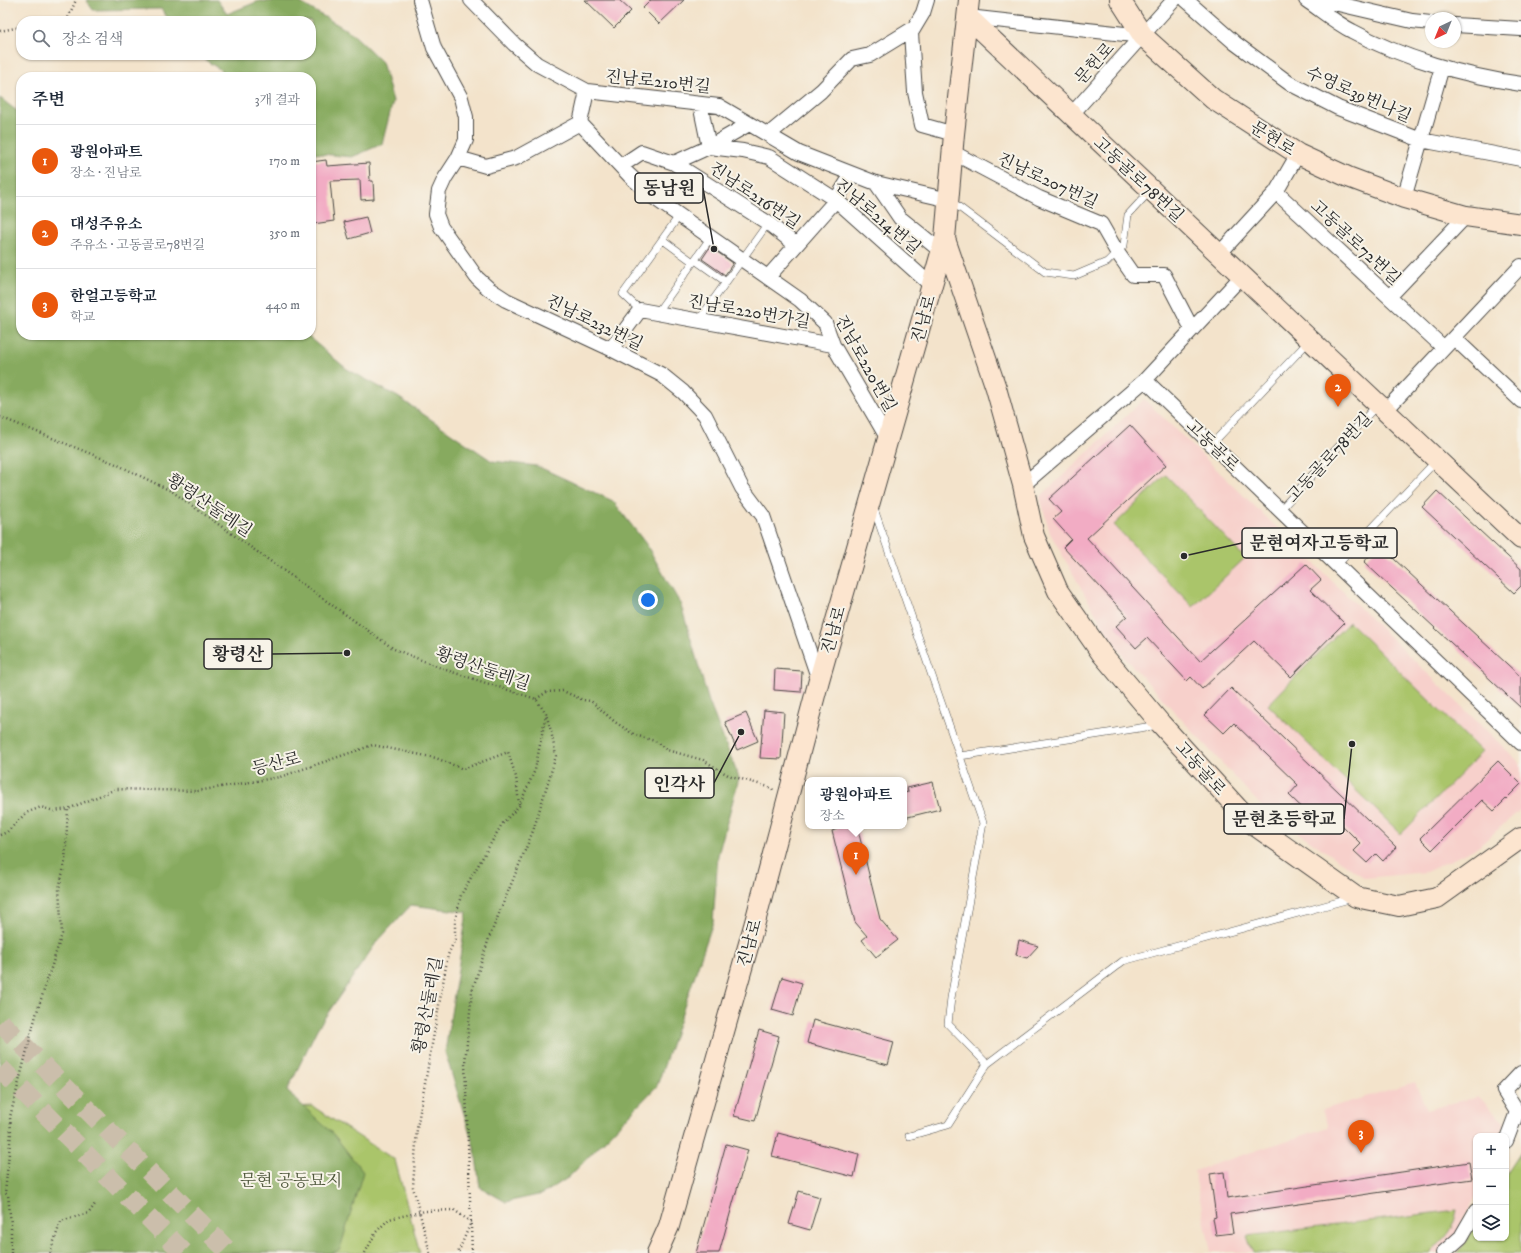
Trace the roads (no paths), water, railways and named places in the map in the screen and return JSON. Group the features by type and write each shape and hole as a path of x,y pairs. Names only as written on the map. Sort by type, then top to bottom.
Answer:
{"street":[{"name":"진남로232번길","path":"420,0 434,48 461,98 466,117 466,140 458,158 445,178 439,191 436,214 441,228 477,278 489,289 506,300 611,349 662,375 684,392 705,415 742,488 763,516 819,680"},
{"name":"진남로210번길","path":"471,0 514,44 537,64 587,91 719,106 799,153 876,183 949,200"},
{"path":"768,135 821,91 852,59 870,54 914,28 923,13 927,0"},
{"name":"문현로","path":"1120,0 1143,36 1213,99 1298,154 1348,177 1404,198 1466,216 1521,224"},
{"name":"문헌로","path":"1071,115 1174,0"},
{"name":"수영로39번나길","path":"1186,0 1235,44 1289,82 1338,108 1421,140 1521,159"},
{"path":"1306,0 1352,31 1395,50 1442,67 1521,84"},
{"path":"1320,0 1412,21 1425,22"},
{"path":"969,8 1143,36"},
{"name":"고동골로78번길","path":"969,8 1071,115 1521,539"},
{"name":"진남로","path":"657,1253 669,1226 753,929 819,680 944,246 953,143 969,8"},
{"path":"1461,25 1521,29"},
{"name":"진남로207번길","path":"914,28 911,33 915,92 922,125 1040,198 1101,224 1117,252 1133,275 1164,275 1192,329"},
{"path":"1404,198 1442,67"},
{"path":"458,158 486,166 516,158 580,123 587,91"},
{"path":"700,104 709,147"},
{"name":"진남로220번길","path":"580,123 653,197 814,311 825,323 834,345 888,439"},
{"path":"674,163 709,147 749,124"},
{"name":"진남로214번길","path":"709,147 743,151 769,157 836,200 932,286"},
{"name":"진남로216번길","path":"621,166 642,152 674,163 768,223 796,245"},
{"path":"1219,254 1276,192 1298,154"},
{"path":"768,277 836,200 852,174"},
{"path":"876,183 900,218 944,246"},
{"name":"고동골로72번길","path":"1276,192 1389,297 1518,394"},
{"path":"1389,297 1466,216"},
{"name":"고동골로","path":"944,246 996,388 1034,536 1058,591 1102,654 1161,724 1250,822 1356,897 1399,906 1437,898 1521,838"},
{"path":"1381,408 1449,343 1521,266"},
{"path":"1022,485 1146,380 1242,276"},
{"path":"611,349 640,310"},
{"name":"진남로220번가길","path":"640,310 834,345"},
{"name":"고동골로","path":"1146,380 1521,743"},
{"path":"1509,1133 1517,1112 1504,1091 1521,1073"},
{"path":"1443,1253 1461,1237 1473,1216"}],"lane":[{"path":"949,200 1045,272 1074,276 1107,262 1124,245 1128,215 1151,190"},
{"path":"640,310 623,294 679,216"},
{"path":"699,320 768,223"},
{"path":"694,261 711,237"},
{"path":"663,240 726,282"},
{"name":"진남로220번가길","path":"657,313 694,261"},
{"path":"1212,444 1310,340"},
{"name":"고동골로78번길","path":"1280,510 1381,408"},
{"path":"1337,565 1437,460"},
{"path":"871,499 983,823 951,998 948,1024 987,1064"},
{"path":"960,756 1161,724"},
{"path":"909,1136 948,1125 987,1064 1123,960 1356,897"}],"tunnel":[{"path":"0,1022 230,1253"},
{"path":"0,1068 184,1253"}],"place":[{"name":"동남원","path":"714,249"},
{"name":"대성주유소","path":"1338,407"},
{"name":"문현여자고등학교","path":"1184,556"},
{"name":"황령산","path":"347,653"},
{"name":"인각사","path":"741,732"},
{"name":"문현초등학교","path":"1352,744"},
{"name":"광원아파트","path":"856,875"},
{"name":"한얼고등학교","path":"1361,1153"}],"park label":[{"name":"문현 공동묘지","path":"291,1180"}]}
